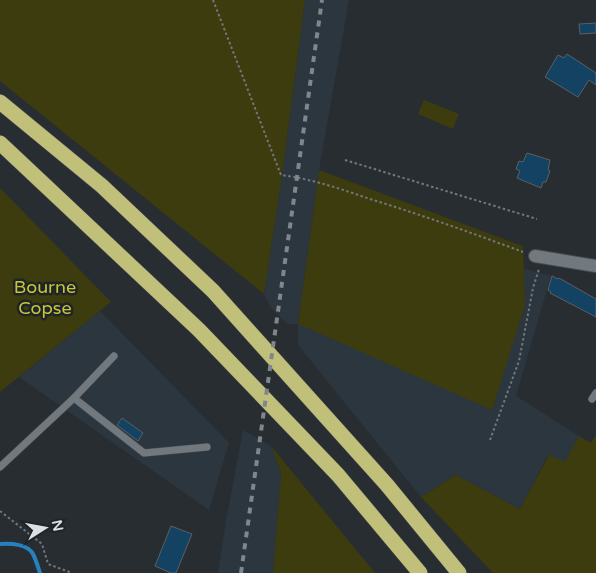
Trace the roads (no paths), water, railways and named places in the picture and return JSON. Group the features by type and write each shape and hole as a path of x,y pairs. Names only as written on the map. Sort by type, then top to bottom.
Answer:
{"highway":[{"path":"0,102 102,186 213,291 387,485 460,573"},
{"path":"0,143 199,330 338,475 420,573"}],"street":[{"path":"538,256 596,266"}],"lane":[{"path":"0,466 74,398 114,356"},
{"path":"74,398 144,453 207,447"}],"waterway":[{"path":"0,544 14,544 27,548 33,554 40,573"}],"railway":[{"path":"241,573 322,0"}],"park label":[{"name":"Bourne Copse","path":"45,297"}]}
